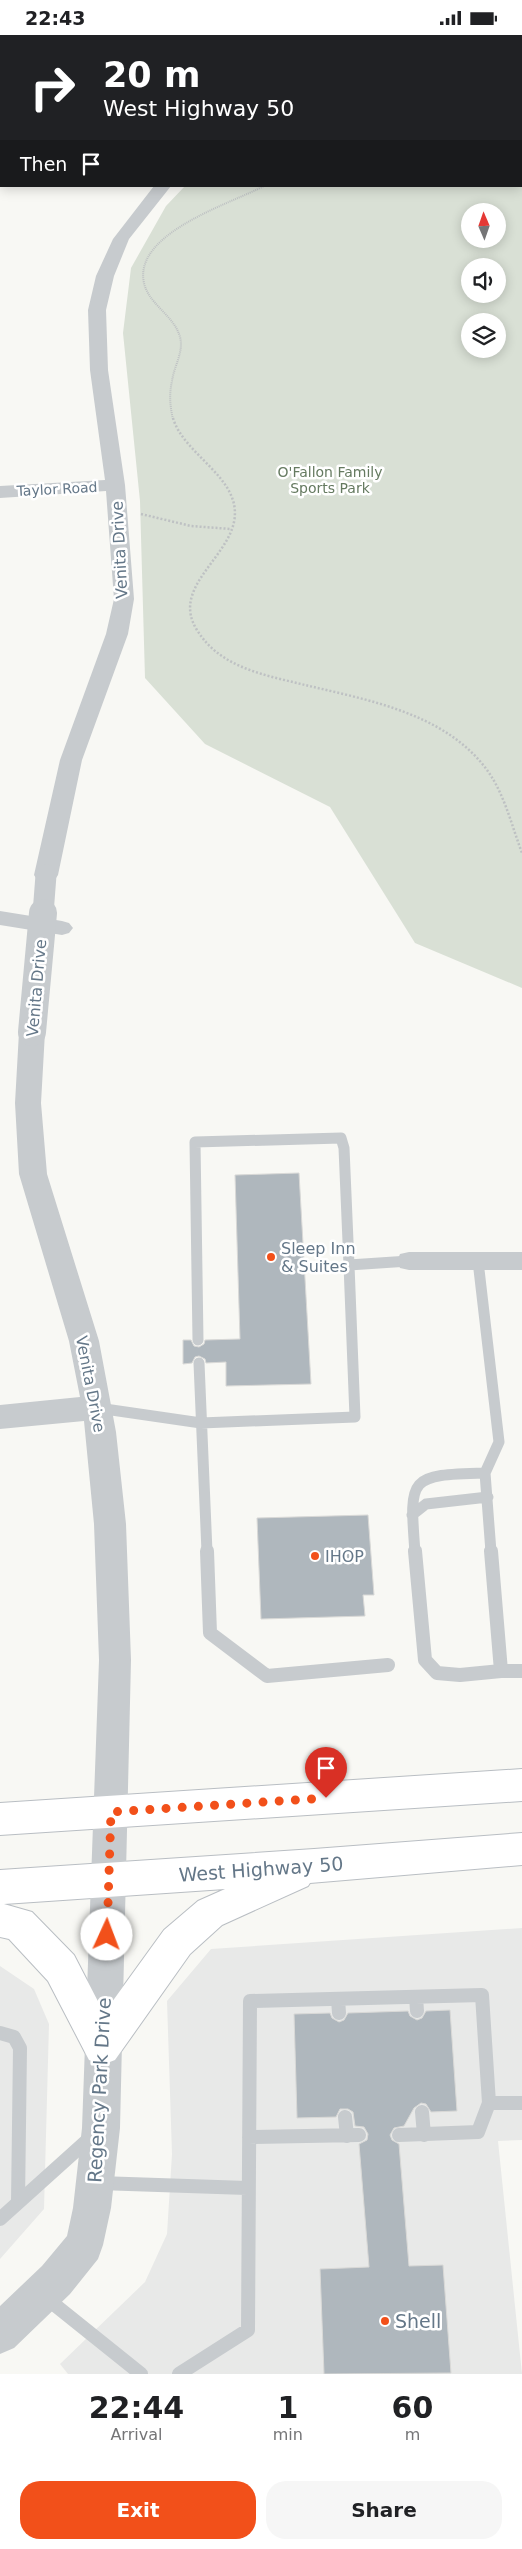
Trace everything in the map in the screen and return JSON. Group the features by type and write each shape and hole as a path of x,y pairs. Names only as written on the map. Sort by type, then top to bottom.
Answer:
{"main road":[{"path":"0,1819 522,1785"},
{"name":"West Highway 50","path":"0,1887 314,1866 522,1849"},
{"path":"0,1920 19,1924 61,1968 102,2047 176,1942 210,1913 314,1866"}],"street":[{"name":"Venita Drive","path":"111,1812 115,1660 110,1524 101,1432 84,1341 33,1174 28,1103 32,1033 46,875 71,759 117,633 124,599 115,491 99,370 97,309 105,276 121,239 147,203 163,187"},
{"name":"Taylor Road","path":"0,491 115,491"},
{"path":"0,918 62,928"},
{"path":"409,1261 522,1261"},
{"path":"0,1417 97,1408"},
{"name":"Regency Park Drive","path":"0,2335 56,2280 84,2245 92,2208 101,2128 102,2047 111,1812"}],"lane":[{"path":"97,1408 201,1423 355,1417 344,1148 341,1138 195,1142 198,1340"},
{"path":"349,1265 409,1261"},
{"path":"478,1261 498,1442 485,1473 501,1671"},
{"path":"198,1363 210,1633 267,1676 388,1665"},
{"path":"485,1473 426,1476 416,1485 410,1498 425,1660 437,1673 460,1675 522,1671"},
{"path":"412,1515 426,1504 488,1497"},
{"path":"178,2374 248,2330 247,2188 250,2001 338,2006 416,2004 482,1995 489,2103 478,2132 398,2135"},
{"path":"0,2033 14,2037 20,2048 18,2202"},
{"path":"489,2103 522,2103"},
{"path":"422,2112 424,2135"},
{"path":"248,2137 353,2136 345,2117"},
{"path":"0,2219 101,2128"},
{"path":"95,2183 247,2188"},
{"path":"41,2294 141,2374"}],"path":[{"path":"262,187 230,205 190,222 160,239 151,250 143,274 149,293 179,334 180,354 170,391 179,433 219,478 228,492 234,509 231,529 226,542 195,584 190,599 190,614 199,634 216,652 244,667 400,711 434,727 459,742 485,766 496,785 522,853"},
{"path":"115,491 135,494 135,513 191,526 231,529"}],"shaded area":[{"path":"522,1928 522,2140 498,2141 522,2374 68,2374 60,2364 145,2282 167,2234 172,2154 167,2001 211,1949"},
{"path":"0,1966 34,1989 49,2024 44,2209 0,2259"}],"green space":[{"name":"O'Fallon Family Sports Park","path":"184,187 522,187 522,988 415,943 330,807 205,744 145,678 140,501 123,333 131,268 166,206"}],"building":[{"name":"Sleep Inn & Suites","path":"299,1173 311,1384 226,1386 226,1362 206,1363 205,1359 199,1356 195,1357 192,1363 183,1364 183,1340 191,1340 194,1346 199,1347 204,1344 205,1340 240,1339 235,1175"},
{"name":"IHOP","path":"368,1515 374,1595 363,1595 365,1616 261,1619 257,1518"},
{"path":"450,2010 457,2111 431,2112 426,2104 421,2103 414,2108 404,2126 394,2128 390,2135 392,2140 399,2144 409,2266 443,2265 451,2373 324,2374 320,2269 369,2267 359,2144 367,2140 368,2134 364,2127 355,2126 353,2112 348,2109 340,2109 336,2117 297,2118 294,2014 330,2013 332,2018 339,2022 344,2020 348,2013 408,2011 410,2016 417,2020 422,2018 426,2011"}],"place":[{"name":"Sleep Inn & Suites","path":"271,1257"},
{"name":"IHOP","path":"315,1556"},
{"name":"Shell","path":"385,2321"}],"route":[{"path":"107,1935 111,1812 326,1798"}]}
